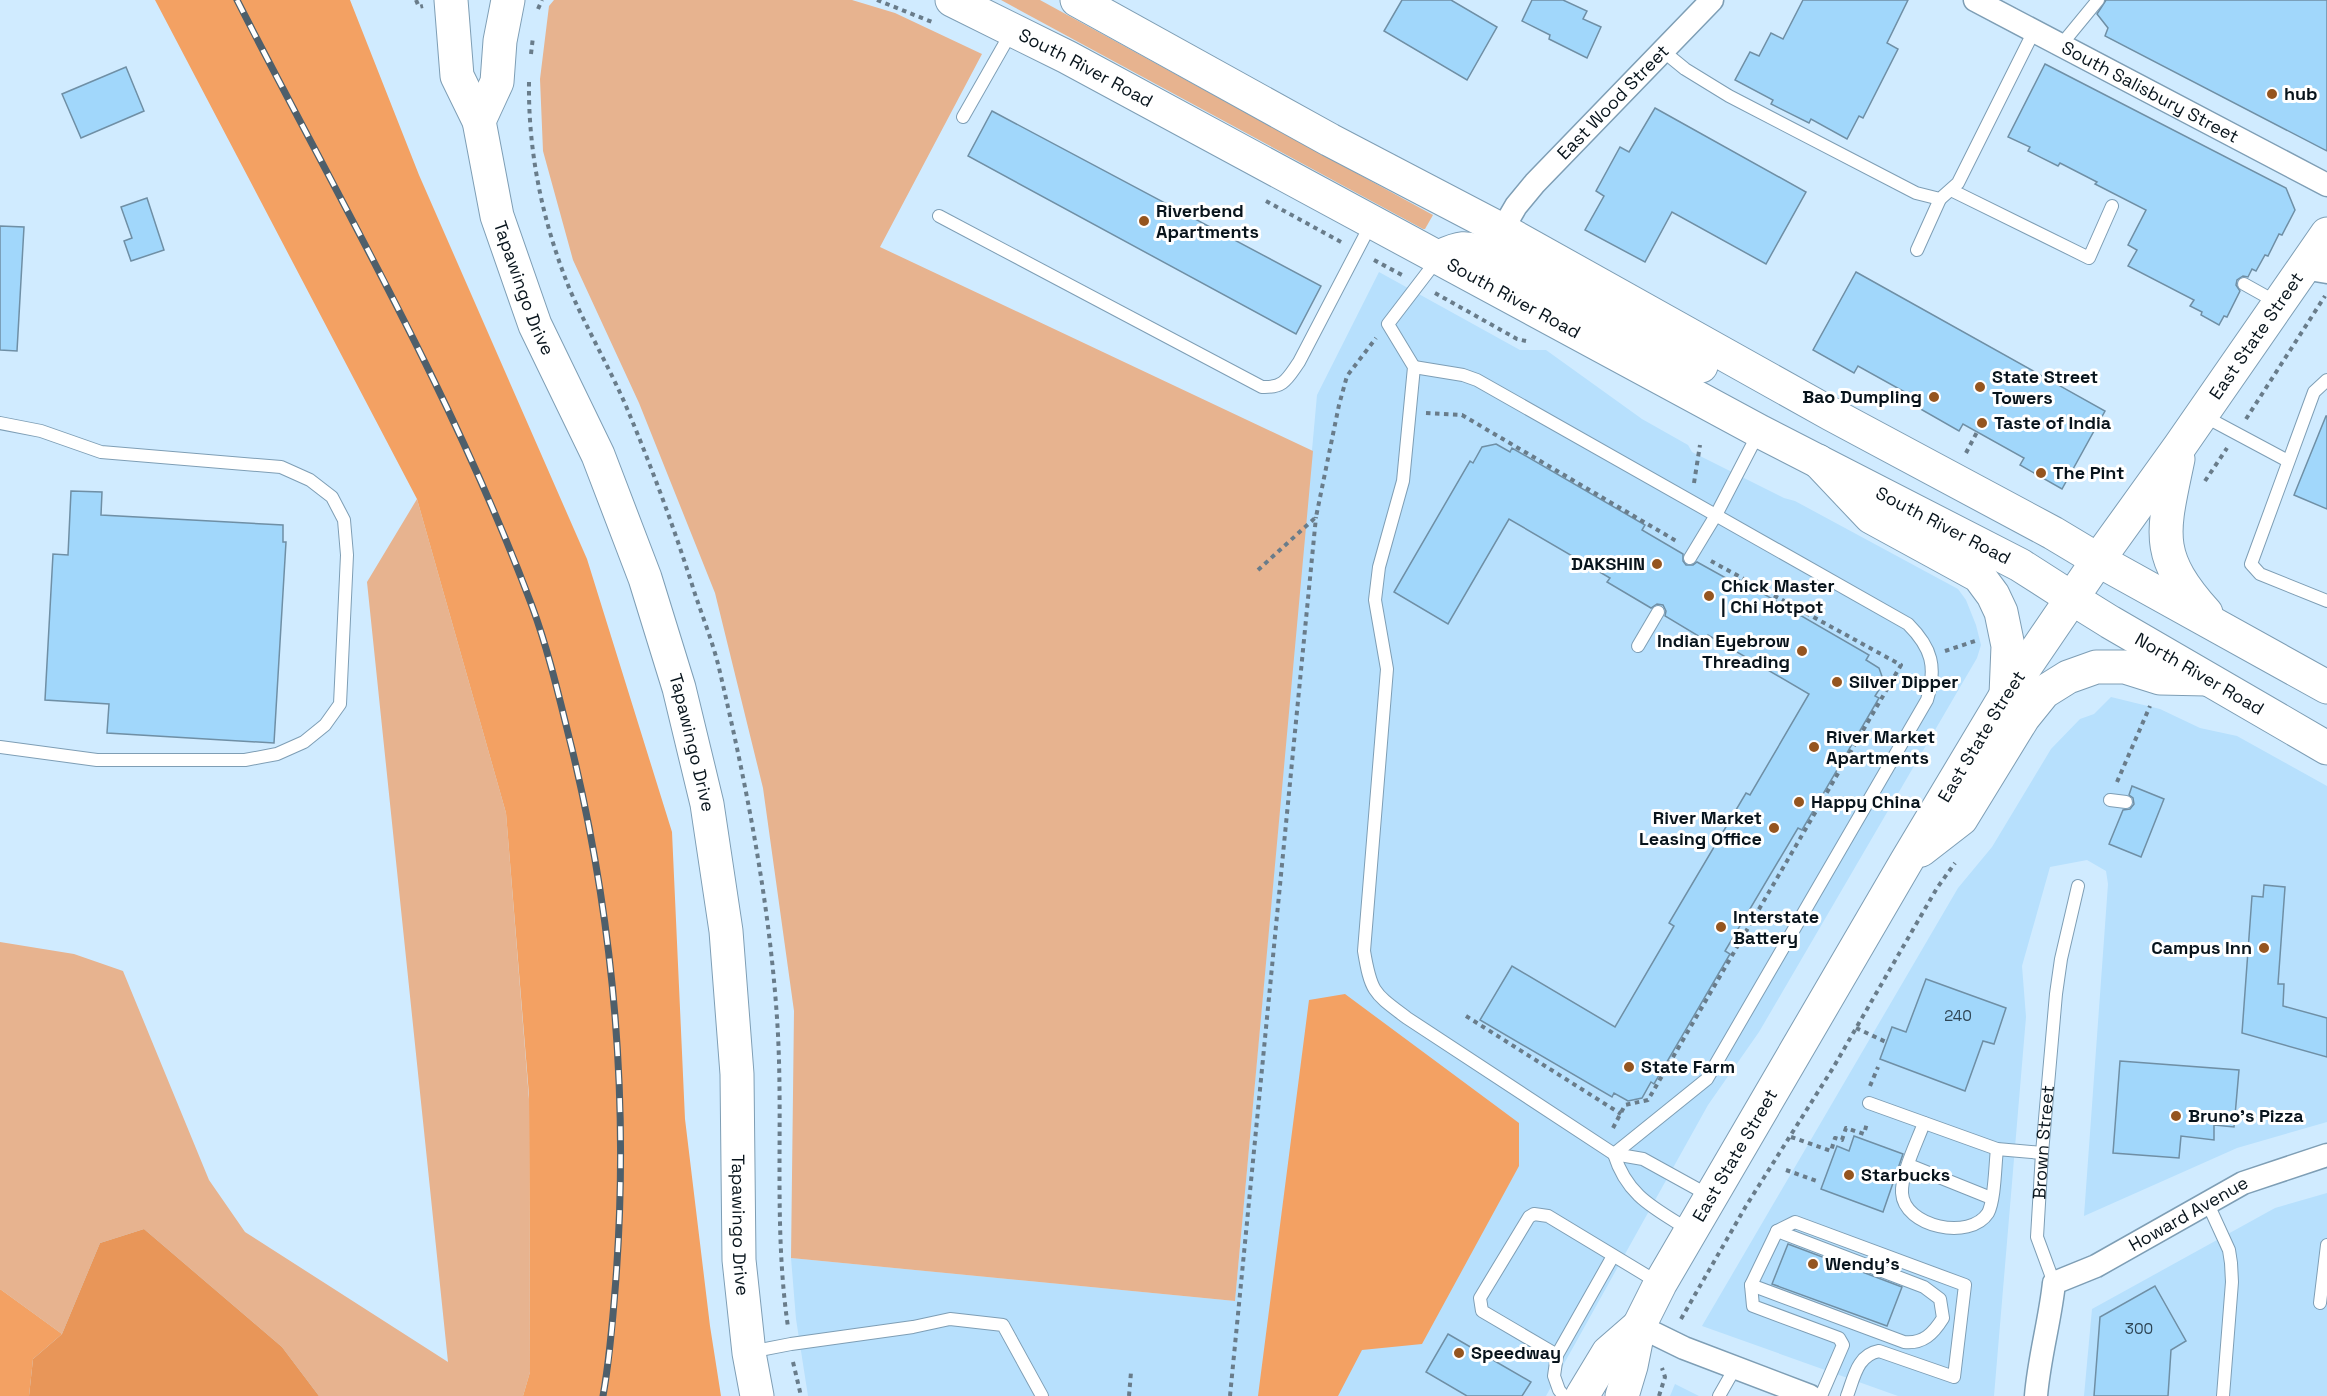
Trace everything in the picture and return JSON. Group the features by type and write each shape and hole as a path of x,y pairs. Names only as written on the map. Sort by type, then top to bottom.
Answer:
{"main road":[{"name":"Tapawingo Drive","path":"451,0 457,76 479,121 497,216 535,325 598,455 645,578 679,688 707,804 726,931 737,1074 739,1260 749,1353 757,1396"},
{"path":"479,121 497,82 500,41 508,0"},
{"name":"South River Road","path":"952,0 1067,57 1759,431 2020,565 2073,599"},
{"path":"1077,0 1330,140 1509,218 1831,414 2054,533 2217,626 2323,682"},
{"name":"East State Street","path":"1622,1396 1639,1326 1660,1284 2006,695 2098,560 2279,304 2315,270 2327,234"},
{"path":"1439,257 1459,248 1472,248 1487,254 1709,370 1831,414"},
{"path":"2180,446 2165,528 2166,548 2173,568 2188,592 2217,626"},
{"path":"1818,461 1871,517 1978,576 1993,595 2001,612 2008,646 2006,695"},
{"name":"North River Road","path":"2073,599 2327,748"},
{"path":"1906,862 1961,819 2023,718 2044,692 2068,677 2096,667 2125,667 2160,678 2206,679"},
{"name":"East State Street","path":"1582,1396 1608,1353 1639,1326"}],"street":[{"name":"East Wood Street","path":"1509,218 1535,183 1712,0"},
{"name":"South Salisbury Street","path":"1975,0 2327,185"},
{"name":"Howard Avenue","path":"2054,1283 2077,1276 2096,1266 2243,1183 2327,1155"},
{"name":"Brown Street","path":"2036,1396 2054,1283"},
{"path":"1639,1326 1684,1348 1810,1396"}],"lane":[{"path":"2061,45 2098,0"},
{"path":"963,117 1012,30"},
{"path":"1917,250 1941,199 1959,183 2034,31"},
{"path":"1663,51 1685,69 1729,96 1916,193 1941,199"},
{"path":"1951,190 2089,258 2112,206"},
{"path":"939,216 1262,387 1274,388 1284,383 1299,362 1373,221"},
{"path":"1439,257 1388,324 1414,367 1403,481 1379,567 1375,600 1387,669 1364,951 1368,977 1377,995 1407,1018 1603,1147 1614,1154 1643,1159 1710,1196"},
{"path":"2244,284 2279,304"},
{"path":"1414,367 1462,375 1477,380 1908,624 1919,635 1931,656 1932,685 1927,700 1707,1079 1614,1154"},
{"path":"2327,381 2314,392 2251,564 2260,574 2327,601"},
{"path":"2202,415 2288,461"},
{"path":"0,423 41,431 101,452 281,467 310,480 332,497 345,520 347,555 340,704 325,725 304,742 277,754 245,760 97,760 0,747"},
{"path":"1692,555 1716,515 1759,431"},
{"path":"1638,646 1658,612"},
{"path":"2110,800 2126,802"},
{"name":"Brown Street","path":"2054,1283 2037,1237 2042,1153 2056,994 2061,959 2078,886"},
{"path":"1869,1103 1997,1149 2042,1153"},
{"path":"1924,1123 1902,1192 1904,1202 1919,1219 1931,1224 1950,1228 1972,1225 1982,1220 1989,1212 1997,1149"},
{"path":"1614,1154 1621,1174 1634,1191 1659,1211 1690,1230"},
{"path":"1909,1165 1991,1198"},
{"path":"2207,1202 2229,1250 2231,1263 2232,1282 2223,1396"},
{"path":"1557,1355 1482,1311 1480,1298 1529,1216 1534,1214 1548,1216 1660,1284"},
{"path":"1821,1396 1843,1345 1839,1338 1754,1306 1751,1285 1777,1231 1795,1222 1965,1285 1954,1377 1879,1351 1869,1353 1861,1362 1847,1396"},
{"path":"1751,1285 1904,1342 1921,1342 1933,1332 1943,1318 1940,1299 1924,1287 1777,1231"},
{"path":"2320,1303 2327,1245"},
{"path":"1564,1396 1554,1376 1557,1355 1613,1256"},
{"path":"749,1353 791,1344 913,1327 950,1319 1003,1325 1042,1396"},
{"path":"1719,1396 1735,1368"}],"path":[{"path":"416,0 419,7"},
{"path":"1371,258 1397,273"},
{"path":"2248,417 2322,300"},
{"path":"1230,1396 1316,517 1347,376 1388,324"},
{"path":"1409,413 1462,415 1692,555 1901,665 1648,1100 1626,1105 1603,1147"},
{"path":"1965,457 1977,432"},
{"path":"1688,498 1695,481 1700,445"},
{"path":"1258,570 1316,517"},
{"path":"2110,800 2153,700"},
{"path":"1684,1312 1746,1206 1791,1137 1937,888 1956,861"},
{"path":"1466,1016 1621,1114"},
{"path":"1856,1028 1886,1042"},
{"path":"1791,1137 1831,1151 1835,1138 1842,1140 1846,1128 1864,1134 1868,1123"},
{"path":"1786,1170 1817,1181"},
{"path":"1659,1396 1665,1377 1662,1367"},
{"path":"1129,1396 1131,1372"}],"shaded area":[{"path":"155,0 350,0 419,175 587,559 672,832 685,1119 710,1326 721,1396 523,1396 530,1372 529,1095 506,813 417,499"},
{"path":"554,0 852,0 895,13 982,54 880,247 1313,451 1235,1301 791,1258 794,1011 763,788 715,593 639,403 573,260 543,151 540,79 549,6"},
{"path":"1001,0 1040,0 1433,215 1423,229"},
{"path":"1379,272 1520,350 1546,350 1642,419 1688,445 1692,452 1784,498 1795,501 1958,589 1966,600 1976,625 1981,645 1977,658 1759,1032 1708,1105 1546,1396 808,1396 796,1319 791,1258 1235,1301 1317,395"},
{"path":"417,499 506,813 529,1099 530,1372 523,1396 319,1396 282,1347 144,1229 100,1243 62,1334 0,1289 0,942 74,954 123,971 209,1180 245,1232 448,1362 367,582"},
{"path":"2111,697 2160,709 2200,728 2237,736 2327,786 2327,1122 2237,1148 2084,1216 2108,884 2106,871 2087,860 2050,867 2022,966 2026,1017 1994,1396 1898,1396 1702,1326 1958,888 1992,847 2051,749 2080,719 2094,714"},
{"path":"1345,994 1519,1123 1519,1166 1422,1344 1362,1350 1338,1396 1258,1396 1309,1000"},
{"path":"2327,1193 2327,1396 2084,1396 2092,1309 2275,1208"},
{"path":"144,1229 282,1347 319,1396 29,1396 33,1359 62,1334 100,1243"},
{"path":"0,1289 62,1334 33,1359 29,1396 0,1396"},
{"path":"1675,1384 1699,1396 1670,1396"}],"building":[{"path":"1402,0 1451,0 1497,27 1467,80 1384,31"},
{"path":"1532,0 1563,0 1587,11 1583,19 1601,27 1587,58 1549,39 1550,35 1522,21"},
{"path":"1803,0 1908,0 1887,43 1898,49 1863,118 1859,116 1847,139 1811,119 1809,123 1771,104 1773,100 1735,80 1750,52 1759,56 1771,33 1783,39"},
{"name":"hub","path":"2106,0 2327,0 2327,151 2105,36 2108,28 2097,14"},
{"path":"2045,64 2286,188 2295,210 2282,235 2279,234 2268,256 2265,255 2256,271 2252,269 2248,277 2243,276 2237,280 2236,285 2240,291 2227,317 2224,316 2219,325 2190,306 2194,300 2128,266 2137,250 2128,245 2146,210 2060,163 2058,166 2028,151 2030,147 2008,137"},
{"path":"126,67 144,111 81,138 62,94"},
{"path":"1655,108 1806,192 1766,264 1672,212 1645,262 1585,230 1604,196 1596,191 1620,147 1629,152"},
{"name":"Riverbend Apartments","path":"992,111 1321,286 1296,334 968,156"},
{"path":"147,198 164,250 131,261 124,241 132,238 121,207"},
{"path":"0,226 24,227 17,351 0,350"},
{"name":"State Street Towers","path":"1856,272 2105,411 2062,489 2020,465 2024,458 1963,424 1959,431 1917,407 1921,401 1858,366 1854,373 1813,350"},
{"path":"2327,416 2327,509 2294,495"},
{"name":"River Market Apartments","path":"1496,444 1510,452 1512,448 1645,525 1642,530 1683,554 1683,561 1686,565 1693,565 1697,562 1733,582 1736,578 1869,655 1866,660 1879,668 1884,682 1875,696 1879,698 1802,830 1798,828 1725,951 1730,954 1654,1084 1651,1082 1642,1098 1628,1101 1614,1093 1612,1097 1480,1020 1512,966 1615,1027 1674,926 1669,923 1746,793 1750,795 1809,694 1708,635 1705,640 1665,616 1666,611 1663,605 1657,604 1651,608 1607,582 1610,578 1509,519 1448,624 1394,592 1470,461 1473,463 1482,447"},
{"path":"71,491 102,492 101,515 283,525 283,542 286,542 274,743 107,733 109,704 45,700 53,554 68,555"},
{"path":"2132,786 2164,799 2141,857 2109,844 2123,810 2130,809 2134,804 2133,798 2129,795"},
{"name":"Campus Inn","path":"2264,885 2285,887 2278,984 2284,984 2283,1006 2327,1018 2327,1057 2242,1033 2252,896 2263,897"},
{"path":"1926,979 2006,1008 1994,1044 1983,1041 1965,1091 1880,1059 1892,1027 1906,1032"},
{"name":"Bruno's Pizza","path":"2120,1061 2239,1070 2234,1127 2214,1125 2214,1140 2181,1136 2179,1158 2113,1153"},
{"path":"1854,1136 1903,1154 1883,1212 1821,1189 1837,1146 1849,1151"},
{"name":"Wendy's","path":"1788,1244 1902,1287 1887,1326 1772,1284"},
{"path":"2155,1286 2186,1341 2171,1350 2168,1396 2094,1396 2100,1317"},
{"name":"Speedway","path":"1448,1334 1531,1382 1522,1396 1467,1396 1426,1372"}],"railway":[{"path":"237,0 393,299 467,450 532,606 554,677 586,814 608,946 615,1012 621,1145 620,1211 608,1367 603,1396"}],"place":[{"name":"hub","path":"2272,94"},
{"name":"Riverbend Apartments","path":"1144,221"},
{"name":"State Street Towers","path":"1980,387"},
{"name":"Bao Dumpling","path":"1934,397"},
{"name":"Taste of India","path":"1982,423"},
{"name":"The Pint","path":"2041,473"},
{"name":"DAKSHIN","path":"1657,564"},
{"name":"Chick Master | Chi Hotpot","path":"1709,596"},
{"name":"Indian Eyebrow Threading","path":"1802,651"},
{"name":"Silver Dipper","path":"1837,682"},
{"name":"River Market Apartments","path":"1814,747"},
{"name":"Happy China","path":"1799,802"},
{"name":"River Market Leasing Office","path":"1774,828"},
{"name":"Interstate Battery","path":"1721,927"},
{"name":"Campus Inn","path":"2264,948"},
{"name":"State Farm","path":"1629,1067"},
{"name":"Bruno's Pizza","path":"2176,1116"},
{"name":"Starbucks","path":"1849,1175"},
{"name":"Wendy's","path":"1813,1264"},
{"name":"Speedway","path":"1459,1353"}]}
